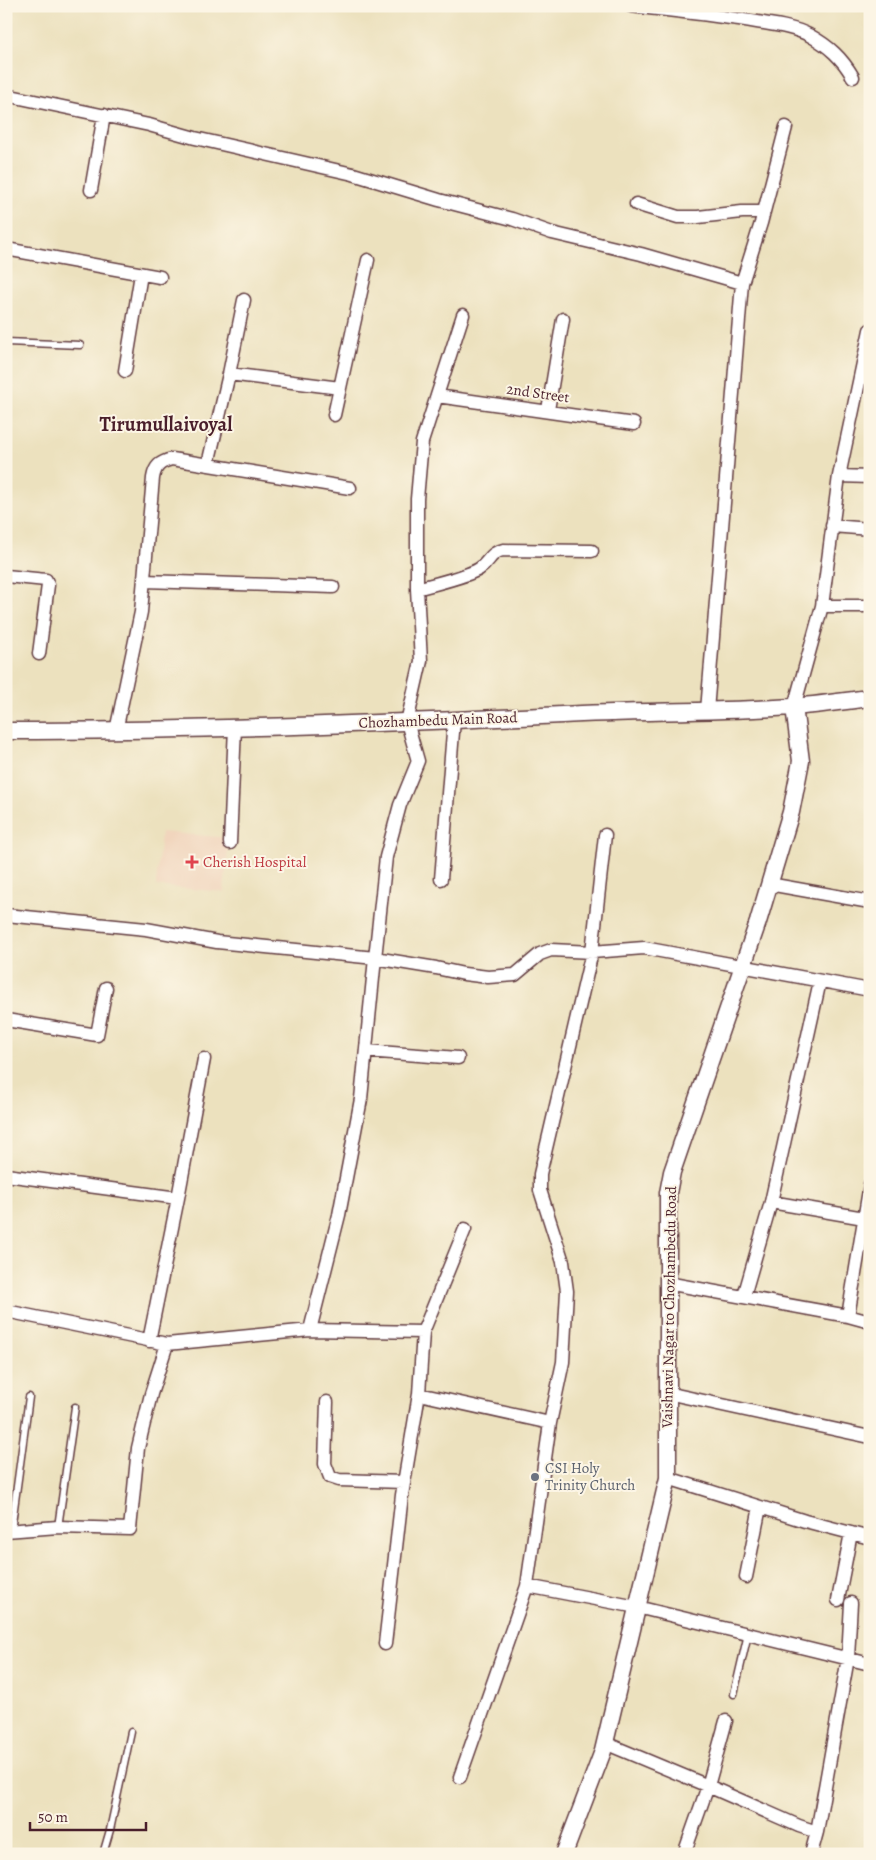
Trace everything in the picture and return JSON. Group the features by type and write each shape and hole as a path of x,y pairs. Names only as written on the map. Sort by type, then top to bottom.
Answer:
{"street":[{"path":"631,6 795,29 810,36 843,60 853,77"},
{"path":"6,95 149,124 196,138 353,174 552,233 641,254 742,283"},
{"path":"91,190 104,115"},
{"path":"707,711 742,283 764,212 786,127"},
{"path":"636,204 678,217 764,212"},
{"path":"6,248 160,277"},
{"path":"334,415 368,260"},
{"path":"125,371 141,274"},
{"path":"208,464 244,300"},
{"path":"310,1330 338,1215 361,1099 386,857 400,805 418,761 407,722 421,661 417,589 417,499 422,442 463,315"},
{"path":"548,410 563,319"},
{"path":"794,707 822,606 839,476 870,330"},
{"path":"229,374 340,388"},
{"name":"2nd Street","path":"437,396 548,410 634,424"},
{"path":"116,731 141,612 154,470 161,462 172,459 350,488"},
{"path":"839,476 870,477"},
{"path":"832,526 870,529"},
{"path":"417,589 476,571 495,552 504,550 592,551"},
{"path":"6,576 46,580 48,585 39,654"},
{"path":"144,581 333,587"},
{"path":"822,606 870,606"},
{"name":"Chozhambedu Main Road","path":"6,731 116,731 707,711 794,707 870,698"},
{"name":"Vaishnavi Nagar to Chozhambedu Road","path":"564,1854 605,1744 668,1478 668,1193 672,1172 769,884 791,812 801,761 794,707"},
{"path":"441,879 454,720"},
{"path":"230,843 235,727"},
{"path":"460,1777 526,1586 550,1423 563,1362 567,1291 563,1262 540,1190 540,1174 592,952 605,835"},
{"path":"769,884 870,902"},
{"path":"6,915 146,929 217,942 375,958 488,977 515,975 540,954 551,950 592,952 644,948 870,990"},
{"path":"744,1296 771,1202 820,981"},
{"path":"6,1020 97,1035 106,988"},
{"path":"366,1051 458,1058"},
{"path":"149,1341 204,1059"},
{"path":"6,1175 178,1198"},
{"path":"848,1316 870,1184"},
{"path":"771,1202 864,1218"},
{"path":"385,1644 404,1482 419,1394 423,1332 465,1229"},
{"path":"667,1283 744,1296 870,1322"},
{"path":"6,1311 167,1344 310,1330 423,1332"},
{"path":"9,1531 58,1527 130,1529 138,1448 151,1394 167,1344"},
{"path":"667,1393 870,1437"},
{"path":"419,1394 550,1423"},
{"path":"327,1402 325,1464 326,1471 330,1477 339,1480 404,1482"},
{"path":"668,1478 760,1507 870,1538"},
{"path":"746,1577 760,1507"},
{"path":"838,1600 851,1533"},
{"path":"526,1586 638,1607 870,1664"},
{"path":"811,1854 817,1832 848,1658 851,1603"},
{"path":"684,1854 708,1786 726,1721"},
{"path":"605,1744 817,1832"}],"lane":[{"path":"6,342 80,346"},
{"path":"9,1531 29,1397"},
{"path":"58,1527 75,1407"},
{"path":"734,1694 748,1634"},
{"path":"103,1854 131,1732"}],"shaded area":[{"name":"Cherish Hospital","path":"161,832 229,838 224,892 156,886"}],"place":[{"name":"Cherish Hospital","path":"192,862"},
{"name":"CSI Holy Trinity Church","path":"535,1477"}],"district":[{"name":"Tirumullaivoyal","path":"166,424"}]}
